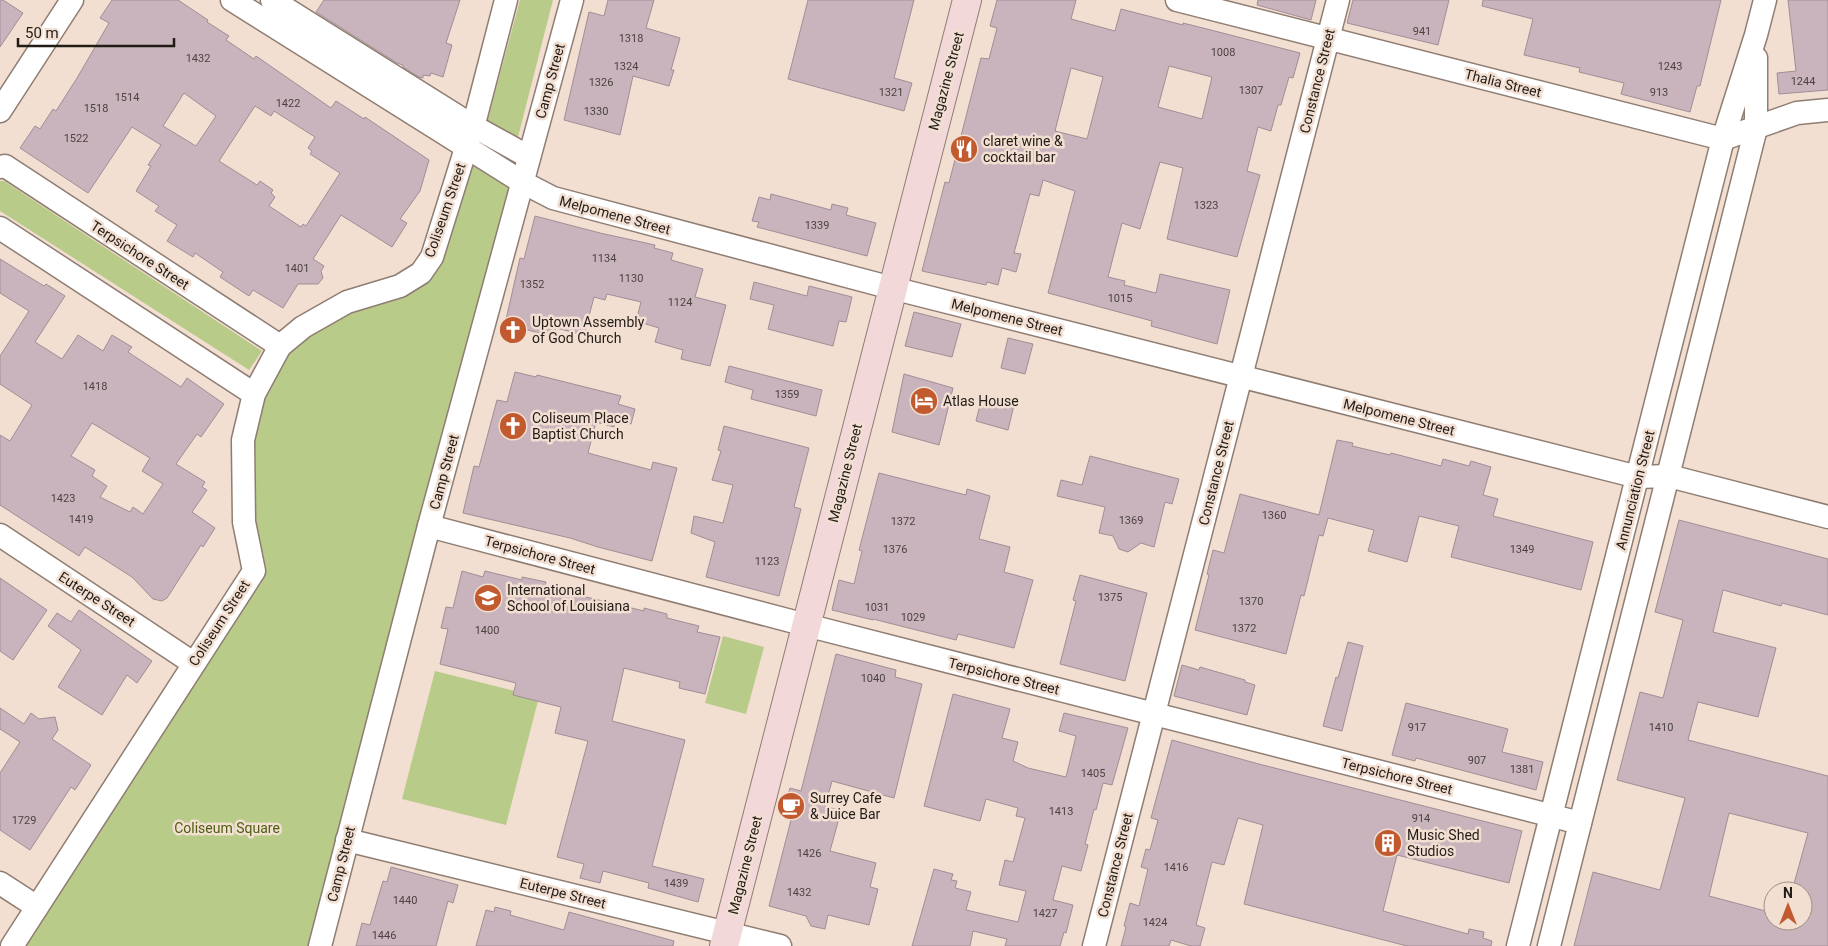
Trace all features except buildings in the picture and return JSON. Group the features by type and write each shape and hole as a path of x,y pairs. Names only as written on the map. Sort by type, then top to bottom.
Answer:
{"street":[{"path":"0,111 72,0"},
{"name":"Melpomene Street","path":"232,0 522,182 553,198 892,288 1638,478 1669,476 1828,517"},
{"path":"272,0 473,126 529,157"},
{"name":"Coliseum Street","path":"12,946 254,571 244,522 243,440 254,394 280,346 303,327 347,302 400,286 421,273 432,257 473,126 506,0"},
{"name":"Camp Street","path":"320,946 429,526 572,0"},
{"name":"Magazine Street","path":"726,939 967,0"},
{"name":"Thalia Street","path":"1177,0 1723,139"},
{"name":"Constance Street","path":"1094,946 1338,0"},
{"name":"Annunciation Street","path":"1518,946 1723,139 1756,35 1765,0"},
{"name":"Annunciation Street","path":"1549,946 1756,128 1756,35"},
{"path":"1723,139 1797,114 1828,110"},
{"name":"Terpsichore Street","path":"0,167 5,166 280,346"},
{"path":"0,228 254,394"},
{"name":"Terpsichore Street","path":"429,526 806,625 1580,823"},
{"name":"Euterpe Street","path":"0,535 193,663"},
{"name":"Euterpe Street","path":"347,840 726,939 780,946"},
{"path":"0,882 37,907"}],"green space":[{"path":"520,0 553,0 518,137 510,140 486,126"},
{"name":"Coliseum Square","path":"466,147 522,182 320,946 12,946 254,571 243,440 280,346 421,273"},
{"path":"0,181 4,181 262,351 249,370 0,211"},
{"path":"723,636 764,647 746,714 705,703"},
{"path":"435,671 539,697 506,825 402,799"}],"place":[{"name":"claret wine & cocktail bar","path":"964,149"},
{"name":"Uptown Assembly of God Church","path":"513,330"},
{"name":"Atlas House","path":"924,401"},
{"name":"Coliseum Place Baptist Church","path":"513,426"},
{"name":"International School of Louisiana","path":"488,598"},
{"name":"Surrey Cafe & Juice Bar","path":"791,806"},
{"name":"Music Shed Studios","path":"1388,843"}]}
